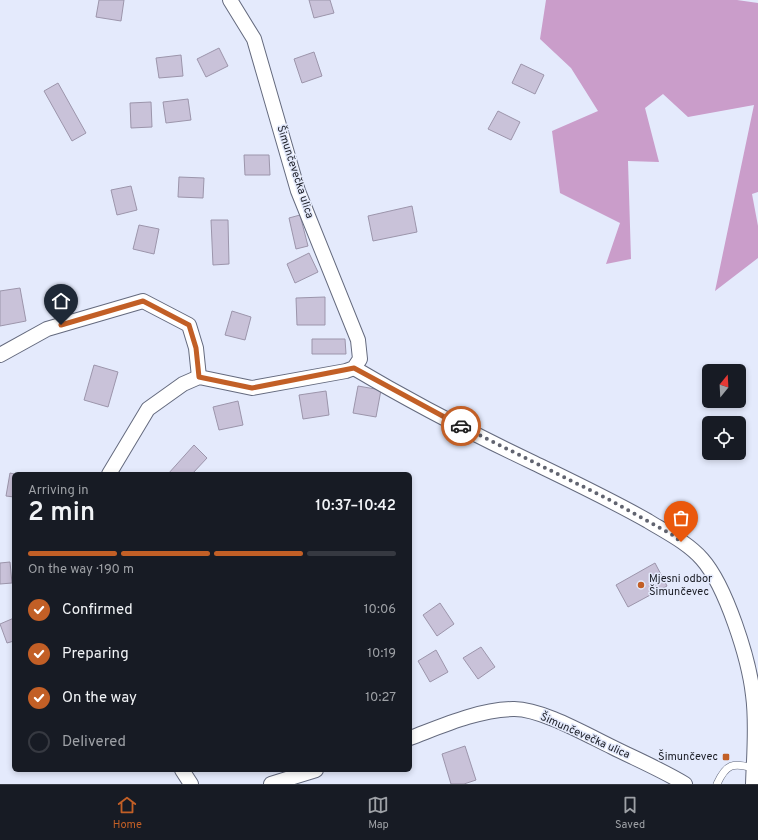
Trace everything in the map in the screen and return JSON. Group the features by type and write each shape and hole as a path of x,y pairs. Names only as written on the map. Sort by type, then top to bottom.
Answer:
{"street":[{"name":"Šimunčevečka ulica","path":"230,0 254,39 298,190 358,340 360,359 354,368"},
{"path":"0,355 47,329 143,301 189,325 196,348 199,377"},
{"path":"110,472 148,409 183,384 199,377 252,388 354,368 392,391 492,443 610,500 671,534 702,559 715,577 731,613 753,695 753,784"},
{"name":"Šimunčevečka ulica","path":"412,737 456,721 488,713 514,709 538,714 577,730 685,784"},
{"path":"271,784 310,772"}],"lane":[{"path":"717,784 724,770 731,765 740,764 753,768"}],"shaded area":[{"path":"546,0 737,0 758,3 758,192 752,194 758,226 758,258 715,291 754,105 688,117 663,94 645,108 659,162 628,161 631,259 606,264 620,223 560,193 552,131 598,111 571,68 540,39"}],"building":[{"path":"99,0 124,0 121,21 96,17"},
{"path":"309,0 330,0 334,13 314,18"},
{"path":"219,48 228,66 206,77 197,59"},
{"path":"314,52 322,76 302,83 294,59"},
{"path":"181,55 183,76 159,78 156,58"},
{"path":"521,64 544,75 535,94 512,83"},
{"path":"58,83 86,133 72,141 44,91"},
{"path":"188,99 191,120 166,123 163,102"},
{"path":"151,102 152,127 131,128 130,103"},
{"path":"498,111 520,122 511,140 488,129"},
{"path":"244,155 269,155 270,175 245,175"},
{"path":"179,177 204,178 203,198 178,197"},
{"path":"131,186 137,210 117,215 111,190"},
{"path":"412,206 417,232 373,241 368,216"},
{"path":"300,215 308,246 296,249 289,218"},
{"path":"211,220 228,220 229,264 213,265"},
{"path":"139,225 159,229 154,254 133,249"},
{"path":"309,253 318,272 295,283 287,264"},
{"path":"20,288 26,321 0,326 0,291"},
{"path":"325,297 325,325 297,325 296,298"},
{"path":"232,311 251,317 245,340 225,335"},
{"path":"312,339 345,339 346,354 312,354"},
{"path":"94,365 118,372 108,407 84,400"},
{"path":"358,386 381,390 376,417 353,413"},
{"path":"326,391 329,415 303,419 299,395"},
{"path":"238,401 243,425 219,430 213,407"},
{"path":"194,445 207,458 194,472 170,472"},
{"path":"10,473 12,474 12,497 6,496"},
{"path":"10,562 12,583 0,584 0,563"},
{"name":"Mjesni odbor Šimunčevec","path":"655,563 667,586 628,607 616,585"},
{"path":"440,603 454,624 437,636 423,615"},
{"path":"12,619 12,642 7,643 0,624"},
{"path":"481,647 495,667 478,679 463,658"},
{"path":"436,650 448,672 430,682 418,661"},
{"path":"465,746 476,780 464,784 451,784 442,754"}],"way so far":[{"path":"461,426 492,443 610,500 671,534 681,542"}],"place":[{"name":"Mjesni odbor Šimunčevec","path":"641,585"},
{"name":"Šimunčevec","path":"726,757"}],"route":[{"path":"61,325 143,301 189,325 196,348 199,377 252,388 346,371 354,368 392,391 461,426"}]}
